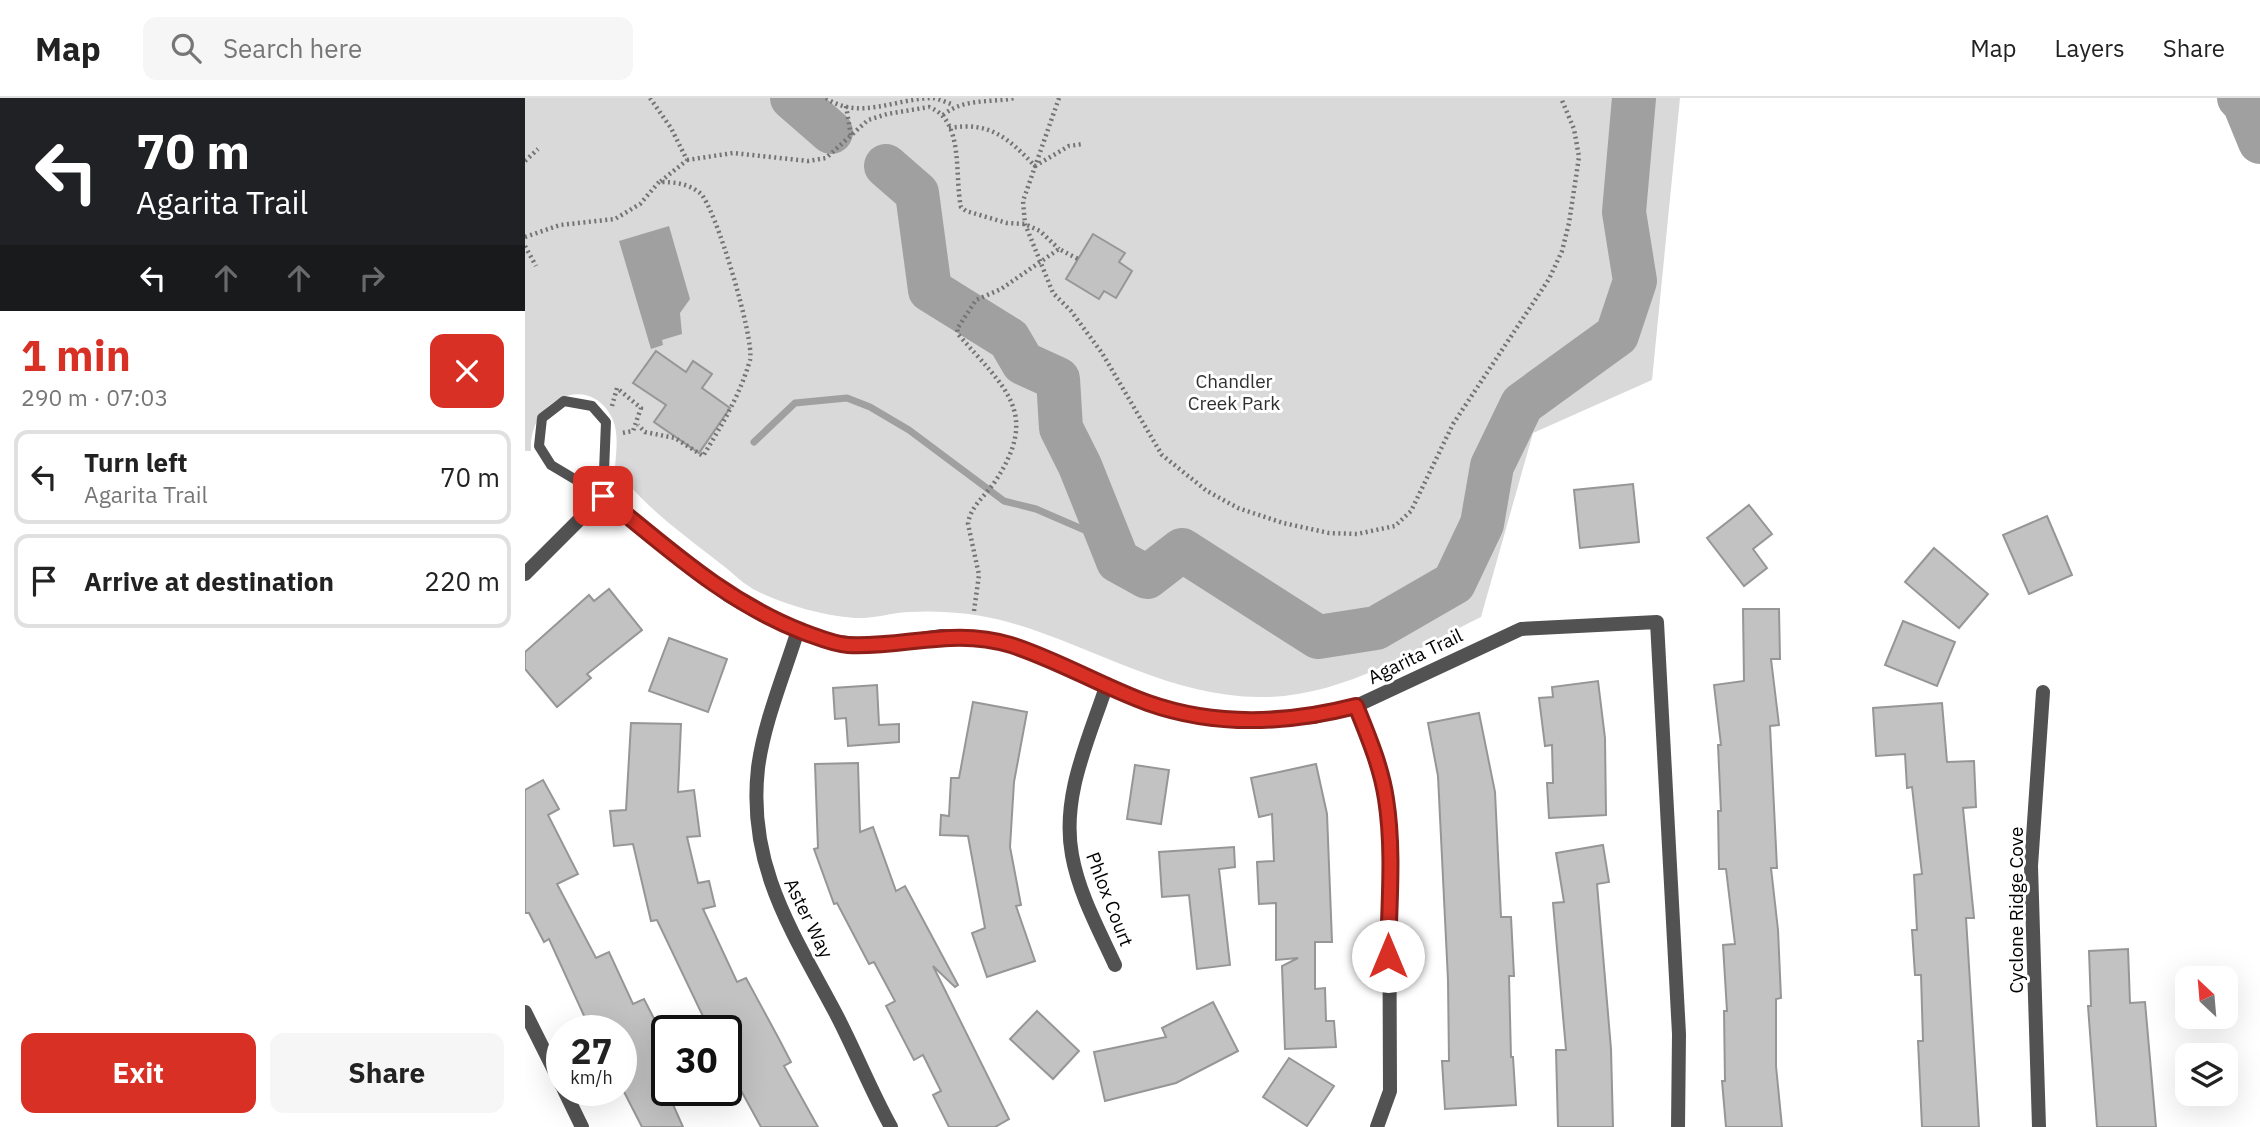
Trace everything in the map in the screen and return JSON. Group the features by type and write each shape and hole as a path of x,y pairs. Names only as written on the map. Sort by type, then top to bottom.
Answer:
{"street":[{"path":"525,574 603,496"},
{"name":"Agarita Trail","path":"603,496 729,596 798,630 844,645 885,645 942,636 977,638 1011,645 1146,702 1187,714 1230,721 1314,717 1356,706 1521,629 1657,622 1679,1034 1678,1127"},
{"name":"Aster Way","path":"798,630 758,770 756,812 761,855 782,915 837,1016 861,1072 891,1127"},
{"name":"Phlox Court","path":"1107,684 1076,776 1069,823 1072,855 1080,886 1115,965"},
{"name":"Cyclone Ridge Cove","path":"2039,1127 2031,866 2043,692"},
{"path":"1356,706 1382,780 1389,830 1389,1091 1377,1127"},
{"path":"525,1012 546,1054"},
{"path":"572,1106 582,1127"}],"lane":[{"path":"565,401 593,406 606,422 603,496 551,465 539,446 542,418 565,401"}],"path":[{"path":"650,98 671,128 687,160"},
{"path":"826,98 846,106 874,106 919,98 954,104 972,100 998,101 1016,98"},
{"path":"1059,98 1023,201 1025,224 1053,293 1071,311 1102,354 1162,455 1178,471 1238,508 1283,523 1329,533 1377,531 1395,526 1411,511 1454,424 1549,279 1562,251 1579,157 1574,130 1561,98"},
{"path":"943,115 954,104"},
{"path":"846,106 851,136"},
{"path":"525,237 560,225 615,219 628,214 659,182 687,160 733,153 808,161 826,158 869,120 929,107 943,115 949,128 957,162 961,207 966,211 1007,223 1025,224 1040,231 1059,249 1078,259"},
{"path":"949,128 971,124 990,129 1035,166"},
{"path":"1035,166 1069,146 1083,144"},
{"path":"525,161 538,149"},
{"path":"638,425 645,432 675,438 703,456 732,407 750,360 751,345 715,220 701,194 681,183 659,182"},
{"path":"525,246 536,266"},
{"path":"974,611 979,575 968,524 969,515 994,482 1011,452 1017,433 1017,418 1007,391 958,334 963,320 976,300 1001,289 1059,249"},
{"path":"611,410 617,388 641,408 638,425 633,431 621,433"}],"green space":[{"name":"Chandler Creek Park","path":"525,98 1680,98 1652,380 1533,433 1481,617 1377,669 1322,689 1265,697 1198,690 1134,669 1040,632 984,616 920,611 855,618 806,609 782,602 749,586 638,495 615,468 617,438 613,420 603,405 590,397 577,394 563,397 550,405 539,417 533,432 531,451 525,451"}],"shaded area":[{"path":"669,226 690,299 680,313 682,334 662,340 663,345 651,349 619,241"}],"building":[{"path":"1093,234 1125,253 1119,262 1132,271 1116,298 1104,291 1099,299 1066,279"},
{"path":"656,351 686,372 693,361 712,374 702,388 730,408 699,453 654,422 666,405 633,383"},
{"path":"1633,484 1639,542 1580,548 1574,490"},
{"path":"1749,505 1772,534 1753,549 1767,568 1744,586 1707,538"},
{"path":"2047,516 2072,575 2029,594 2003,535"},
{"path":"1934,548 1988,594 1959,628 1905,582"},
{"path":"609,589 642,630 587,674 591,678 557,707 525,669 525,652 589,595 594,601"},
{"path":"1743,609 1779,609 1780,659 1771,659 1779,725 1770,726 1777,868 1771,868 1778,930 1781,998 1776,999 1776,1066 1782,1127 1726,1127 1722,1081 1725,1081 1724,1011 1727,1011 1723,945 1735,944 1726,869 1719,869 1718,811 1721,811 1718,745 1721,745 1714,685 1744,681"},
{"path":"1903,621 1955,642 1937,686 1885,665"},
{"path":"669,638 727,659 708,712 649,691"},
{"path":"1598,681 1605,738 1606,815 1549,818 1547,783 1553,783 1552,745 1545,746 1539,698 1553,697 1552,687"},
{"path":"877,685 879,725 899,724 899,742 848,746 846,718 835,719 833,688"},
{"path":"973,702 1027,712 1014,782 1010,847 1021,905 1016,906 1035,961 987,977 972,933 985,928 968,836 940,835 941,815 949,816 951,778 959,778"},
{"path":"1942,703 1947,762 1974,761 1976,807 1963,808 1974,918 1966,918 1979,1127 1922,1127 1918,1041 1923,1041 1921,975 1915,975 1912,930 1917,930 1914,875 1922,874 1912,787 1907,788 1905,754 1876,756 1873,708"},
{"path":"1479,713 1495,792 1501,917 1511,917 1514,976 1509,976 1511,1057 1516,1105 1445,1109 1442,1061 1449,1061 1448,980 1438,776 1428,723"},
{"path":"631,723 681,724 678,792 694,790 700,836 687,837 698,883 709,881 715,906 703,909 737,982 746,978 779,1039 791,1062 784,1066 818,1127 761,1127 742,1092 742,1015 702,1015 657,920 651,921 633,844 614,846 610,811 626,810"},
{"path":"858,763 860,832 873,827 896,891 905,886 958,985 955,987 933,966 1009,1119 995,1127 949,1127 933,1095 941,1091 923,1055 914,1060 886,1006 895,1001 874,962 869,964 837,903 834,904 814,849 818,848 815,764"},
{"path":"1316,764 1327,814 1332,942 1315,942 1315,989 1325,988 1326,1021 1334,1021 1336,1047 1285,1049 1282,966 1298,958 1276,960 1276,903 1259,904 1257,862 1274,861 1272,814 1259,817 1251,778"},
{"path":"1135,765 1169,770 1161,824 1127,819"},
{"path":"543,780 559,809 548,815 578,874 557,884 596,958 609,952 633,1004 644,999 652,1015 651,1106 674,1106 683,1127 642,1127 631,1106 637,1106 637,1015 584,1015 549,939 544,942 529,913 525,913 525,790"},
{"path":"1603,845 1609,882 1597,884 1611,1049 1613,1127 1558,1127 1556,1050 1566,1050 1553,903 1564,902 1556,853"},
{"path":"1234,847 1235,867 1219,869 1230,965 1197,969 1189,895 1162,897 1159,852"},
{"path":"2128,949 2130,1003 2145,1002 2156,1127 2097,1127 2088,1006 2091,1006 2089,951"},
{"path":"1213,1002 1238,1051 1176,1083 1105,1101 1094,1052 1166,1037 1162,1028"},
{"path":"1037,1011 1079,1051 1053,1079 1010,1039"},
{"path":"1289,1058 1334,1086 1307,1126 1263,1097"}],"waterway":[{"path":"792,98 831,132"},
{"path":"886,166 917,193 930,290 1009,339 1023,363 1058,379 1061,428 1080,466 1118,561 1147,577 1182,550 1318,637 1376,628 1454,583 1482,524 1492,466 1522,404 1617,335 1635,281 1624,212 1634,98"},
{"path":"2239,98 2244,103 2260,142"},
{"path":"754,442 795,403 847,398 870,407 909,430 1004,501 1036,509 1110,541"}],"route":[{"path":"603,496 729,596 762,615 828,642 877,646 942,636 977,638 1011,645 1146,702 1187,714 1230,721 1314,717 1356,706 1371,742 1386,799 1389,830 1388,956"}]}
